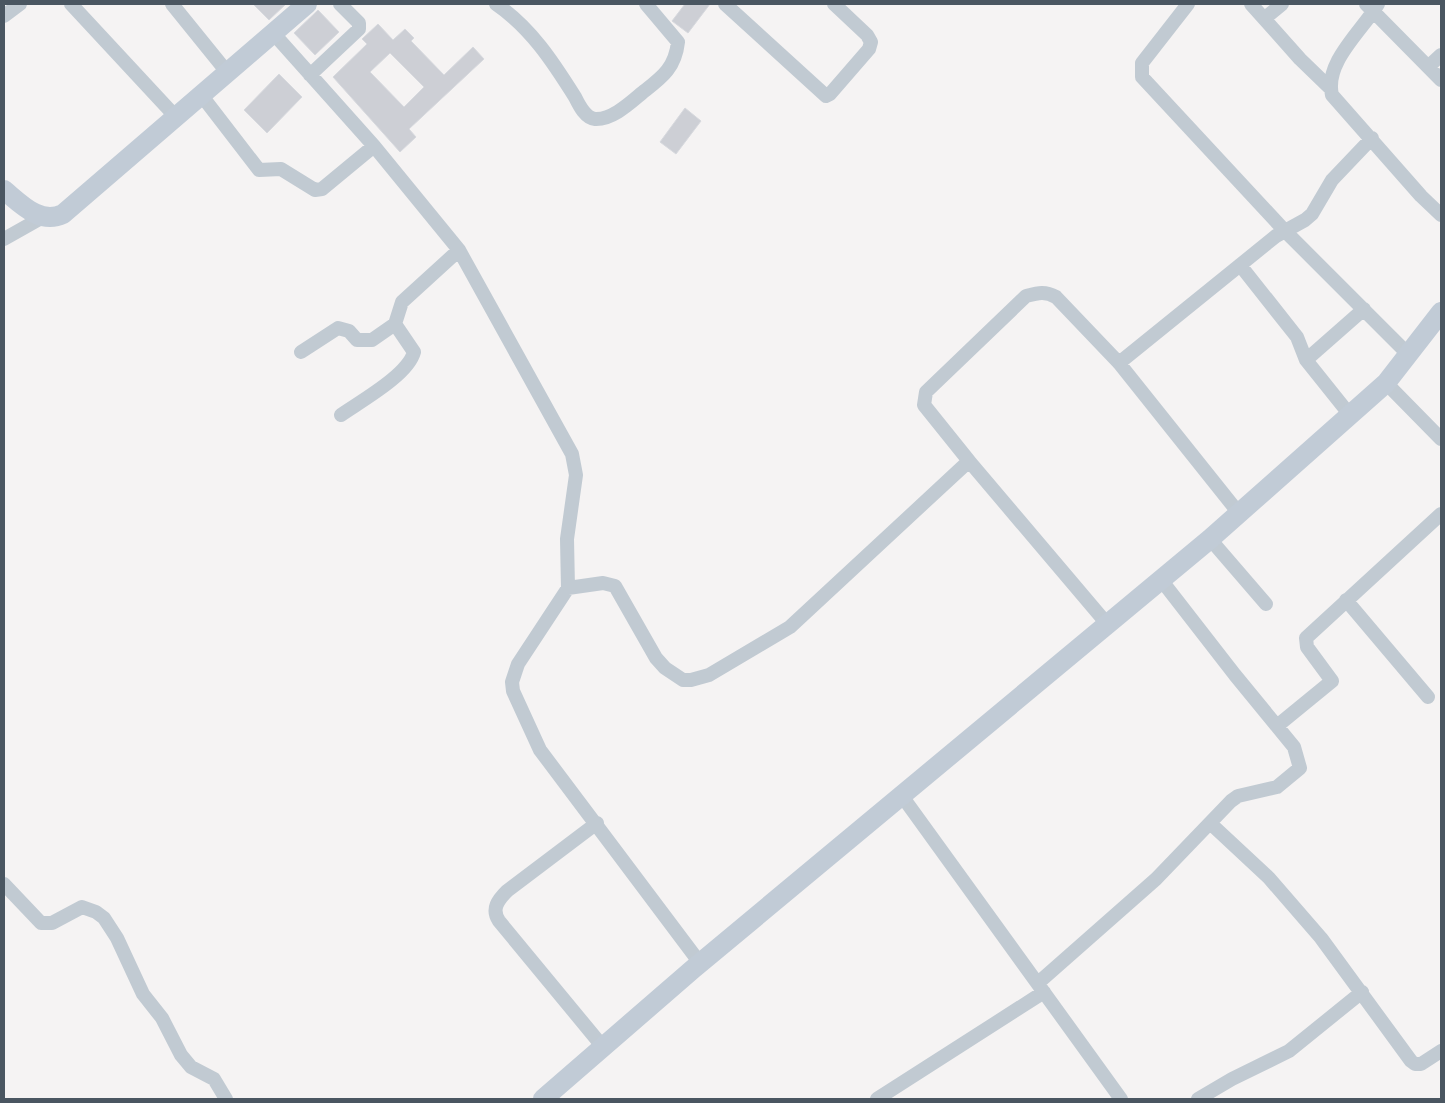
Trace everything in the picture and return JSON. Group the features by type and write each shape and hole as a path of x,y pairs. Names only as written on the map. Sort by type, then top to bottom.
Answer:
{"street":[{"path":"4,16 20,4"},
{"path":"71,4 175,116"},
{"path":"172,4 227,72"},
{"path":"4,190 28,209 43,217 50,218 64,214 154,137 175,116 202,96 227,72 307,4"},
{"path":"310,75 359,29 358,23 340,4"},
{"path":"496,4 519,21 548,54 581,108 588,116 594,119 607,116 626,106 666,74 673,60 678,42 646,4"},
{"path":"724,4 826,96 830,94 869,49 871,42 867,35 834,4"},
{"path":"1188,4 1142,63 1142,77 1285,231 1408,354"},
{"path":"1251,4 1300,59 1331,89"},
{"path":"1264,18 1282,4"},
{"path":"1441,80 1373,6 1338,60 1331,89 1332,96 1372,138 1421,196 1441,215"},
{"path":"274,34 374,146 459,250 572,454 576,475 567,539 568,588 518,664 512,682 513,691 540,750 700,963"},
{"path":"1428,67 1441,55"},
{"path":"202,96 260,170 281,169 316,190 322,189 374,146"},
{"path":"1120,363 1240,264 1312,214 1332,180 1372,138"},
{"path":"4,239 43,217"},
{"path":"301,352 338,328 348,331 357,340 365,342 372,340 395,324 402,302 459,250"},
{"path":"1240,264 1297,337 1306,360 1350,415"},
{"path":"1108,625 969,461 924,404 924,397 929,389 1026,296 1038,292 1048,293 1056,297 1120,363 1238,512"},
{"path":"1306,360 1364,309"},
{"path":"543,1099 700,963 1162,581 1210,539 1238,512 1386,383 1441,312"},
{"path":"341,415 402,370 412,358 414,352 395,324"},
{"path":"1386,383 1441,439"},
{"path":"568,588 603,583 615,586 656,658 666,668 683,680 691,680 709,675 790,627 969,461"},
{"path":"1277,726 1332,680 1307,647 1305,640 1441,514"},
{"path":"1210,539 1266,604"},
{"path":"877,1099 1041,988 1156,880 1238,796 1277,787 1300,768 1294,747 1162,581"},
{"path":"1346,600 1428,697"},
{"path":"902,796 1121,1099"},
{"path":"596,823 506,891 499,900 496,911 499,921 603,1047"},
{"path":"1210,823 1269,878 1321,938 1415,1064 1421,1064 1441,1051"},
{"path":"4,884 41,923 52,923 82,907 96,912 104,918 117,938 143,994 162,1018 181,1055 191,1066 214,1079 226,1099"},
{"path":"1198,1099 1232,1079 1289,1051 1362,992"}],"building":[{"path":"253,4 286,4 269,20"},
{"path":"685,4 710,4 688,33 672,21"},
{"path":"318,10 339,32 315,55 294,33"},
{"path":"378,24 393,40 405,29 414,38 411,41 444,75 473,47 484,59 409,129 416,137 400,152 333,77 367,44 362,39","holes":["390,53 424,87 404,107 370,72"]},
{"path":"279,74 302,97 267,133 244,110"},
{"path":"685,108 701,121 676,154 660,142"}]}
